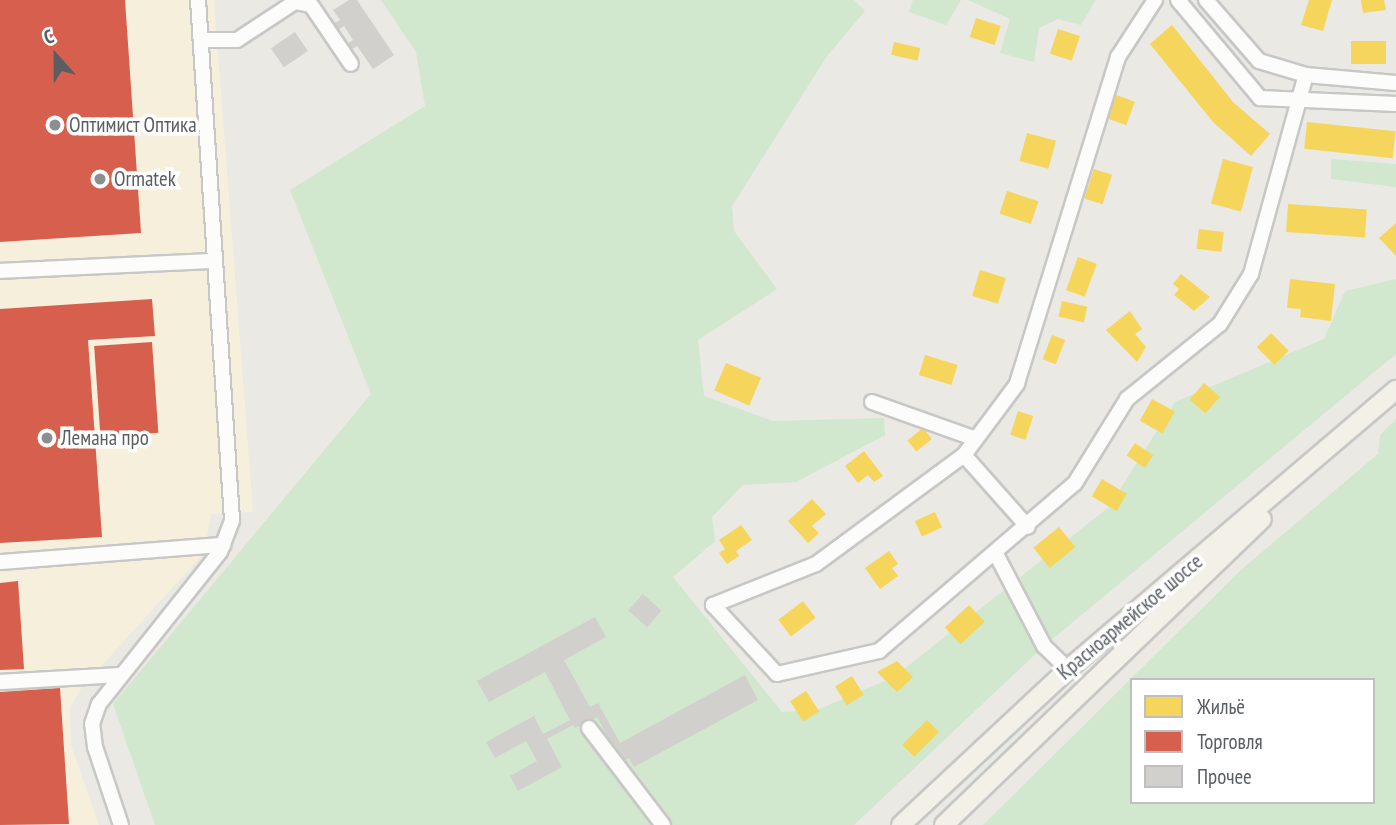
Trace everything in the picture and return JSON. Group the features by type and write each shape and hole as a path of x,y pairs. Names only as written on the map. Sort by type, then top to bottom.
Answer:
{"main road":[{"name":"Красноармейское шоссе","path":"901,825 1068,669 1396,390"},
{"name":"Красноармейское шоссе","path":"944,825 1365,418"}],"street":[{"path":"121,825 94,747 92,724 99,704 223,545 232,520 198,0"},
{"path":"1155,0 1118,57 1017,384 964,455 816,564 713,605 777,674 878,651 1028,527 1075,483 1127,399 1220,324 1251,274 1306,75"},
{"path":"1178,0 1260,98 1396,104"},
{"path":"1206,0 1259,61 1306,75 1396,83"},
{"path":"201,40 237,40 295,2 312,5 351,64"},
{"path":"0,271 215,261"},
{"path":"872,402 976,439"},
{"path":"964,455 1028,527"},
{"path":"0,562 223,545"},
{"path":"996,554 1044,646 1068,669"},
{"path":"0,682 122,675"},
{"path":"589,728 663,825"}],"shaded area":[{"path":"0,0 214,0 253,512 211,514 204,553 82,687 70,707 71,745 99,825 0,825"}],"green space":[{"path":"381,0 854,0 865,11 827,56 732,206 734,231 777,289 698,340 704,396 773,421 884,418 885,435 796,482 743,485 712,517 715,541 673,577 782,712 817,710 894,677 1109,507 1175,402 1324,339 1345,291 1396,279 1396,354 1044,646 854,825 155,825 113,704 371,394 290,190 425,106 416,52"},
{"path":"913,0 961,0 946,25 909,12"},
{"path":"968,0 1096,0 1081,25 1058,19 1039,28 1034,62 1000,53 1010,19"},
{"path":"1331,159 1396,164 1396,187 1331,179"},
{"path":"1396,419 1396,825 983,825 1130,680 1130,804 1375,804 1375,678 1132,678 1242,569 1378,454 1380,435"}],"building: Жильё":[{"path":"1309,0 1332,0 1323,31 1301,25"},
{"path":"1361,0 1384,0 1386,10 1363,13"},
{"path":"976,18 1001,26 995,45 970,37"},
{"path":"1172,25 1233,102 1270,134 1251,156 1213,122 1150,44"},
{"path":"1058,29 1080,36 1072,61 1050,54"},
{"path":"1351,41 1386,41 1386,64 1351,64"},
{"path":"894,42 920,48 917,61 891,55"},
{"path":"1116,95 1135,102 1126,125 1107,118"},
{"path":"1307,122 1396,131 1393,158 1304,149"},
{"path":"1027,133 1056,141 1048,169 1019,161"},
{"path":"1223,159 1253,167 1241,211 1211,203"},
{"path":"1094,169 1112,175 1102,204 1084,198"},
{"path":"1007,191 1038,201 1031,224 1000,214"},
{"path":"1288,204 1367,210 1365,237 1286,232"},
{"path":"1396,223 1396,256 1379,238"},
{"path":"1199,229 1224,232 1221,252 1197,249"},
{"path":"1078,257 1097,264 1085,297 1066,290"},
{"path":"980,270 1006,278 998,304 972,296"},
{"path":"1181,274 1210,297 1194,311 1174,295 1179,289 1173,284"},
{"path":"1290,279 1335,284 1331,321 1300,317 1301,309 1287,308"},
{"path":"1062,301 1087,307 1084,322 1058,317"},
{"path":"1130,311 1142,329 1135,334 1146,347 1137,362 1106,330"},
{"path":"1271,333 1289,351 1275,365 1257,347"},
{"path":"1052,335 1065,340 1056,364 1043,359"},
{"path":"925,355 958,365 951,385 919,375"},
{"path":"726,363 761,378 749,405 714,391"},
{"path":"1204,383 1220,397 1205,413 1190,400"},
{"path":"1152,399 1175,412 1163,433 1140,421"},
{"path":"1018,411 1033,416 1025,440 1010,435"},
{"path":"923,428 932,439 916,451 907,441"},
{"path":"1135,443 1153,455 1145,468 1127,455"},
{"path":"864,451 883,476 874,482 868,475 858,483 845,466"},
{"path":"1102,479 1127,494 1117,511 1092,496"},
{"path":"812,499 826,514 812,526 819,533 808,543 788,521"},
{"path":"935,512 942,528 922,536 915,521"},
{"path":"741,525 752,540 736,551 739,556 727,564 719,553 725,549 719,540"},
{"path":"1059,527 1075,547 1050,568 1033,548"},
{"path":"889,551 898,564 892,568 898,576 880,589 865,568"},
{"path":"803,601 816,618 791,636 778,620"},
{"path":"969,605 985,622 961,644 945,628"},
{"path":"897,661 913,677 897,692 877,672"},
{"path":"852,676 864,695 847,705 835,687"},
{"path":"806,691 819,711 803,721 790,701"},
{"path":"927,720 939,732 914,757 902,745"}],"building: Торговля":[{"path":"0,0 125,0 141,233 0,242"},
{"name":"Лемана про","path":"152,299 155,336 88,340 102,537 0,543 0,309"},
{"path":"152,342 158,433 100,437 94,346"},
{"path":"18,581 24,669 0,670 0,583"},
{"path":"60,688 69,824 0,825 0,692"}],"building: Прочее":[{"path":"349,0 357,0 394,55 373,69 357,46 351,50 347,44 353,40 344,26 338,30 333,24 340,20 333,10"},
{"path":"295,32 308,51 284,67 271,48"},
{"path":"643,594 662,611 647,627 628,610"},
{"path":"595,617 606,637 564,660 590,707 598,703 620,743 745,675 758,700 634,767 629,758 621,762 597,717 575,728 573,725 547,739 562,767 518,791 510,776 537,761 526,741 495,758 486,742 534,716 543,734 570,720 545,672 489,702 477,681"}],"place":[{"name":"Оптимист Оптика","path":"55,125"},
{"name":"Ormatek","path":"100,179"},
{"name":"Лемана про","path":"47,438"}]}
